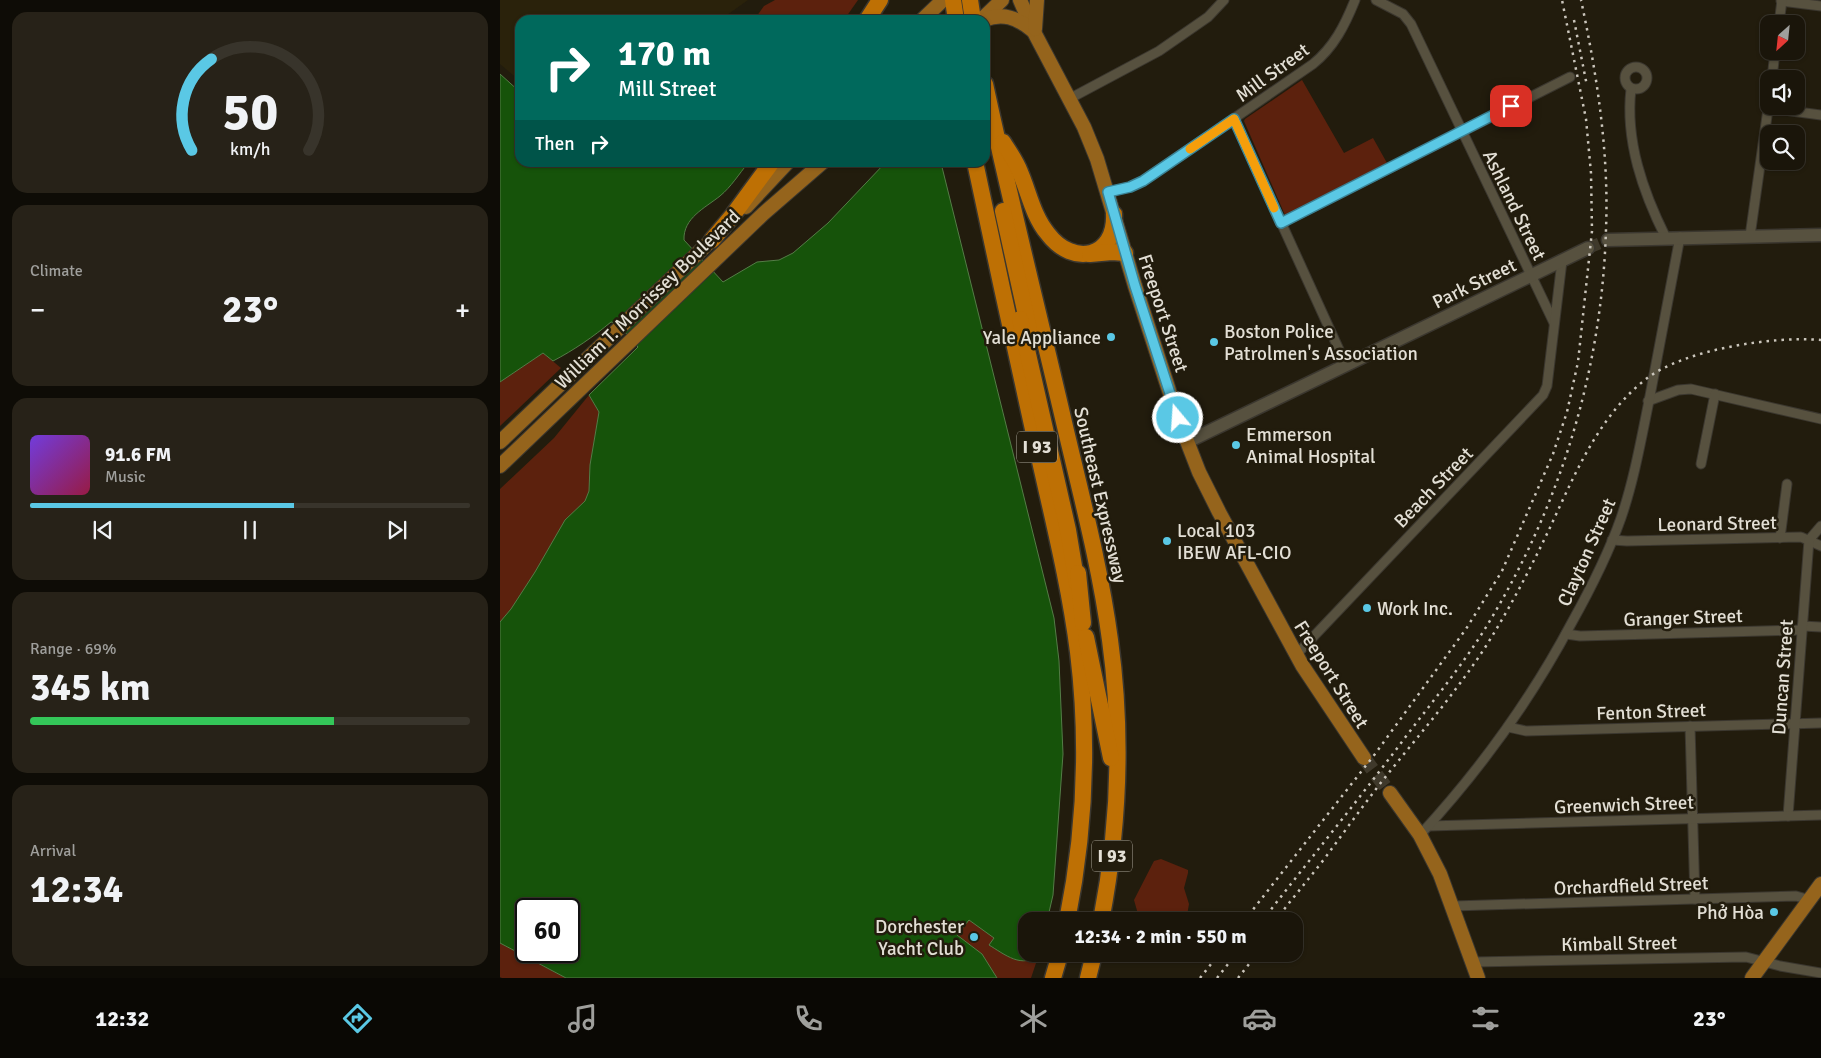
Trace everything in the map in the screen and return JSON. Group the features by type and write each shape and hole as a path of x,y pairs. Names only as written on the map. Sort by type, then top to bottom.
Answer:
{"highway":[{"path":"870,15 880,0"},
{"path":"943,0 945,15"},
{"path":"953,0 955,15"},
{"path":"962,0 964,15"},
{"path":"970,0 972,15"},
{"path":"990,127 1020,171 1034,212 1047,234 1067,250 1076,254 1125,253"},
{"name":"I 93","path":"990,127 1072,527 1084,631 1083,814 1069,912"},
{"name":"Southeast Expressway","path":"990,127 1086,518 1105,606 1114,672 1118,789 1114,838 1102,912"},
{"path":"712,240 768,167"},
{"name":"I 93","path":"976,167 1070,605 1080,669 1084,733"},
{"name":"I 93","path":"986,167 1068,530 1084,631 1118,789"},
{"path":"1086,255 1097,250 1109,238 1114,226 1114,214"},
{"path":"1054,978 1058,962"},
{"path":"1088,978 1092,962"}],"main road":[{"path":"927,15 943,0"},
{"path":"988,15 1002,0"},
{"name":"Freeport Street","path":"1020,0 1034,32 1089,140 1108,192 1125,253 1187,442 1213,501 1296,655 1364,758"},
{"path":"1034,32 1036,0"},
{"path":"990,18 1007,16 1020,21 1034,32"},
{"name":"William T. Morrissey Boulevard","path":"500,442 712,240 783,167"},
{"name":"William T. Morrissey Boulevard","path":"500,466 724,252 817,167"},
{"path":"1390,793 1424,831 1478,978"},
{"path":"1752,978 1821,884"}],"street":[{"path":"1069,99 1159,51 1208,17 1224,0"},
{"name":"Mill Street","path":"1108,192 1130,187 1143,181 1322,56 1340,34 1355,0"},
{"name":"Ashland Street","path":"1376,0 1403,14 1411,24 1531,276"},
{"path":"1780,15 1782,0 1821,6"},
{"path":"1281,223 1570,77"},
{"path":"1631,89 1629,114 1641,182 1666,238"},
{"path":"1805,112 1821,115"},
{"path":"1750,236 1767,115"},
{"path":"1234,119 1346,365"},
{"path":"1608,240 1821,235"},
{"name":"Clayton Street","path":"1424,831 1471,777 1508,727 1566,634 1597,575 1612,540 1631,484 1680,237"},
{"name":"Park Street","path":"1187,442 1588,248"},
{"name":"Beach Street","path":"1296,655 1543,395 1547,386 1562,261"},
{"path":"1531,276 1554,323"},
{"path":"1648,401 1684,389 1715,394 1821,419"},
{"path":"1701,464 1715,394"},
{"path":"1780,538 1787,484"},
{"path":"1809,540 1821,526"},
{"name":"Leonard Street","path":"1612,540 1627,542 1801,538 1821,546"},
{"name":"Duncan Street","path":"1788,816 1809,540"},
{"name":"Granger Street","path":"1566,634 1580,636 1821,627"},
{"name":"Fenton Street","path":"1508,727 1526,731 1821,722"},
{"path":"1690,726 1695,899"},
{"name":"Greenwich Street","path":"1424,831 1693,818 1821,815"},
{"name":"Orchardfield Street","path":"1453,906 1796,896 1810,900"},
{"name":"Kimball Street","path":"1473,962 1746,957 1780,966 1821,973"}],"shaded area":[{"path":"500,0 748,0 727,15 515,15 515,77 500,64"},
{"path":"775,0 858,0 848,15 758,15 764,6"},
{"path":"500,74 515,88 515,167 745,167 720,196 696,214 685,232 684,240 723,282 757,262 779,260 793,253 828,223 881,167 942,167 1054,618 1059,661 1063,754 1053,895 1049,912 1018,912 1018,960 989,945 994,938 969,920 957,935 982,954 997,978 566,978 538,963 580,963 580,898 515,898 515,951 500,943 500,622 511,609 535,572 565,520 585,501 589,491 590,465 599,412 589,395 638,347 617,323 611,322 583,343 553,361 543,353 500,382"},
{"path":"1302,80 1344,153 1373,138 1387,163 1285,215 1244,121"},
{"path":"543,353 561,368 500,426 500,382"},
{"path":"589,395 599,412 590,465 589,491 586,501 500,654 500,489 554,438"},
{"path":"1161,859 1188,870 1184,888 1189,904 1188,912 1137,912 1134,900 1154,861"},
{"path":"966,905 1018,947 1018,962 1036,962 1031,978 920,978"},
{"path":"500,943 515,951 515,963 538,963 566,978 502,978 500,977"}],"tunnel":[{"path":"1588,248 1608,240"},
{"path":"1364,758 1390,793"}],"railway":[{"path":"1251,912 1375,754 1466,629 1502,571 1553,454 1567,412 1578,362 1592,231 1591,173 1586,119 1562,0"},
{"path":"1269,912 1446,684 1483,632 1510,586 1534,538 1572,438 1596,335 1603,282 1606,229 1606,171 1601,114 1581,0"},
{"path":"1574,20 1587,86"},
{"path":"1282,912 1474,664 1510,606 1586,452 1612,413 1628,395 1646,379 1663,369 1706,352 1779,340 1821,340"},
{"path":"1200,978 1213,962"},
{"path":"1217,978 1230,962"},
{"path":"1238,978 1251,962"}],"slow traffic":[{"path":"1190,149 1234,119 1274,208"}],"place":[{"name":"Yale Appliance","path":"1111,337"},
{"name":"Boston Police Patrolmen's Association","path":"1214,342"},
{"name":"Emmerson Animal Hospital","path":"1236,445"},
{"name":"Local 103 IBEW AFL-CIO","path":"1167,541"},
{"name":"Work Inc.","path":"1367,608"},
{"name":"Phở Hòa","path":"1774,912"},
{"name":"Dorchester Yacht Club","path":"974,937"}],"route":[{"path":"1178,418 1135,286 1108,192 1130,187 1143,181 1234,119 1281,223 1511,106"}]}
